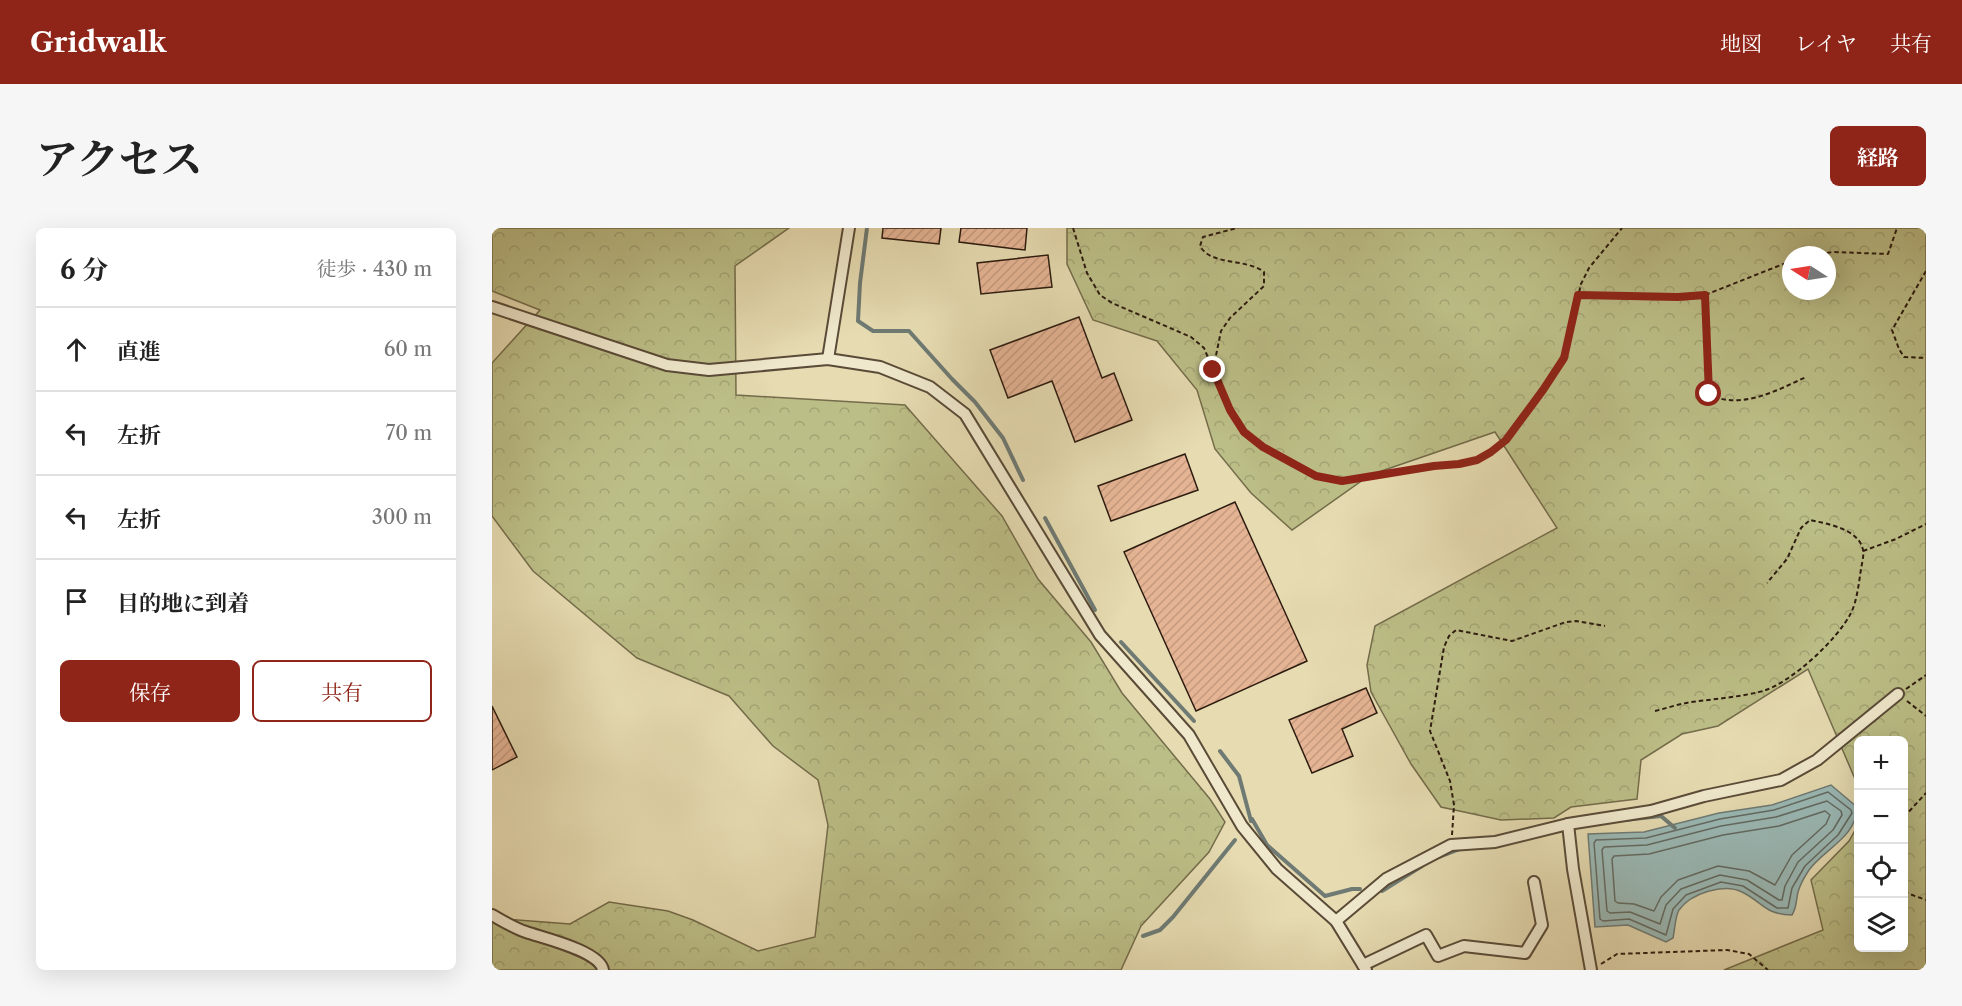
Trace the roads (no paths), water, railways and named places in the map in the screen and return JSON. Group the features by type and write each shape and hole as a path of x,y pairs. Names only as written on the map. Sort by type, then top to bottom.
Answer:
{"street":[{"path":"828,359 849,228"},
{"path":"492,307 667,365 709,370 828,359 880,367 930,387 965,414 1100,635 1189,735 1242,826 1277,869 1336,921 1365,968 1426,935 1438,956 1464,946 1525,953 1542,925 1534,882"},
{"path":"1336,921 1386,879 1451,845 1495,842 1568,824 1651,811 1704,796 1781,780 1817,760 1898,694"},
{"path":"1568,824 1573,869 1596,967"},
{"path":"492,915 524,932 552,939 595,957 603,966 603,970"}],"water":[{"path":"1831,785 1854,804 1852,827 1809,870 1799,889 1792,915 1775,913 1735,889 1717,889 1699,894 1684,904 1678,913 1673,938 1666,942 1628,925 1595,927 1588,834 1644,832 1719,813 1772,805"}],"waterway":[{"path":"867,228 858,321 873,331 909,331 975,402 1003,438 1023,480"},
{"path":"1045,518 1095,610"},
{"path":"1121,642 1194,721"},
{"path":"1220,751 1239,776 1251,821"},
{"path":"1624,820 1661,816 1675,828"},
{"path":"1252,819 1267,845 1325,896 1360,889"},
{"path":"1143,936 1160,930 1173,917 1235,840"},
{"path":"1439,857 1460,849"},
{"path":"1382,891 1422,866"}]}
